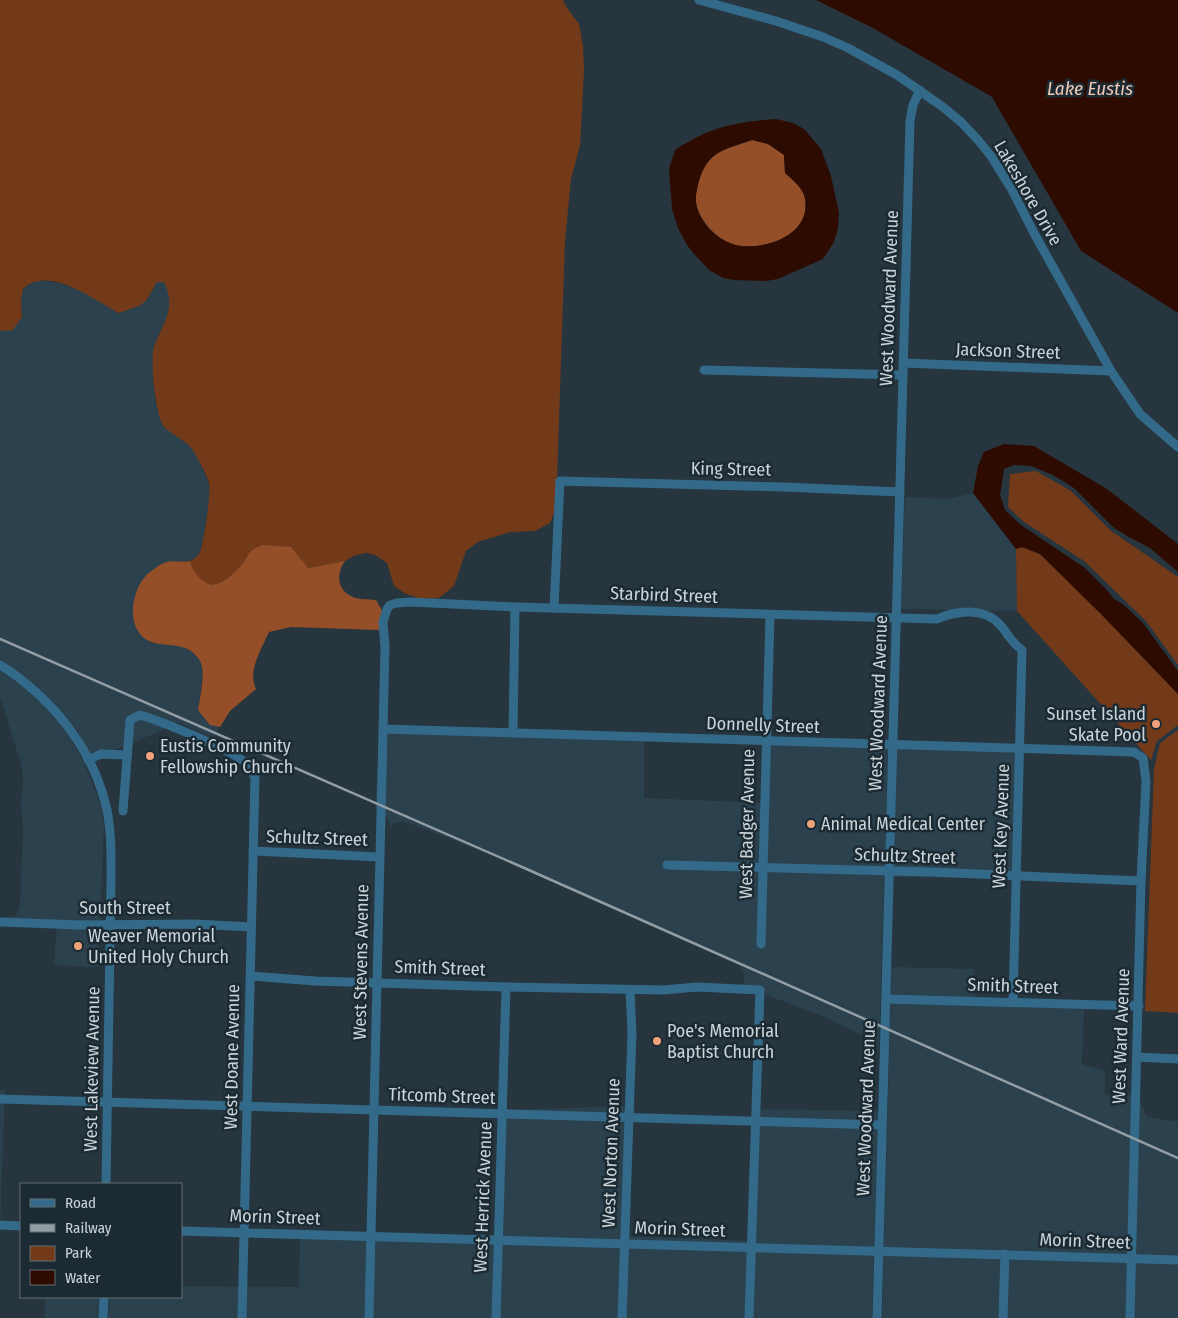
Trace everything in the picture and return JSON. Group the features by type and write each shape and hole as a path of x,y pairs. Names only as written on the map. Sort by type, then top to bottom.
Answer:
{"street":[{"name":"Lakeshore Drive","path":"699,0 735,9 823,37 873,61 920,90 961,122 991,156 1011,188 1111,371 1140,414 1178,447"},
{"name":"West Woodward Avenue","path":"877,1318 910,121 913,105 920,90"},
{"name":"Jackson Street","path":"903,363 1111,371"},
{"path":"704,370 903,375"},
{"name":"King Street","path":"554,608 560,481 900,492"},
{"name":"Starbird Street","path":"388,607 397,603 411,602 515,607 937,619 950,613 960,612 989,616 1002,626 1009,640 1022,650"},
{"name":"West Stevens Avenue","path":"369,1318 383,729 383,622 388,607"},
{"path":"512,733 515,607"},
{"name":"West Badger Avenue","path":"760,944 770,615"},
{"name":"West Key Avenue","path":"1013,1002 1022,650"},
{"name":"West Lakeview Avenue","path":"0,666 33,688 73,733 88,760 105,802 110,834 111,925 106,1183"},
{"name":"West Doane Avenue","path":"127,755 130,720 140,715 175,728 232,754 250,766 255,778 242,1318"},
{"name":"Donnelly Street","path":"383,729 1134,752 1141,756"},
{"path":"88,760 101,754 127,755 123,811"},
{"name":"West Ward Avenue","path":"1130,1318 1141,881 1146,781 1145,764 1141,756"},
{"name":"Schultz Street","path":"253,852 379,857"},
{"name":"Schultz Street","path":"667,865 1141,881"},
{"name":"South Street","path":"0,922 111,925 168,923 251,927"},
{"name":"Smith Street","path":"250,976 377,983 506,987 663,990 697,986 760,990 755,1121"},
{"name":"West Herrick Avenue","path":"496,1318 506,987"},
{"name":"West Norton Avenue","path":"622,1318 632,1034 630,990"},
{"name":"Smith Street","path":"886,999 1139,1006"},
{"path":"1137,1057 1178,1059"},
{"name":"Titcomb Street","path":"0,1099 882,1125"},
{"path":"749,1318 755,1121"},
{"path":"0,1225 20,1226"},
{"name":"Morin Street","path":"182,1231 1178,1260"},
{"path":"1003,1318 1005,1254"},
{"path":"103,1318 104,1298"}],"shaded area":[{"path":"752,140 768,144 784,155 785,173 797,184 804,195 805,211 801,222 795,230 785,237 763,245 741,246 725,241 707,226 698,210 696,194 700,177 709,160 731,147"},
{"path":"38,280 59,283 85,292 119,313 139,306 146,301 157,282 164,282 168,290 171,306 154,348 155,401 163,426 181,437 195,452 210,490 203,543 199,554 190,561 166,562 143,579 150,643 182,646 194,653 201,662 202,678 198,710 210,724 219,726 214,738 180,723 93,759 77,730 52,700 36,685 0,660 0,331 13,329 22,317 21,301 23,289"},
{"path":"973,493 1016,549 1017,611 901,609 905,497 949,499"},
{"path":"262,545 291,547 308,568 345,561 339,576 343,589 346,593 360,599 376,600 385,616 387,632 379,630 291,627 269,632 254,667 253,675 256,689 230,711 220,727 210,725 198,710 203,678 200,661 194,653 186,648 151,642 144,638 138,631 134,619 133,605 137,591 143,579 152,570 170,561 190,561 194,572 200,578 207,583 219,583 235,572 252,550"},
{"path":"0,671 29,691 45,706 69,735 85,765 100,803 104,827 98,967 54,965 57,923 0,917 16,916 20,904 23,780 21,764 0,697"},
{"path":"380,731 644,736 644,798 765,803 764,743 888,747 879,1049 874,1041 822,1016 743,986 745,975 740,966 496,857 404,821 392,824 392,829 385,813 375,809"},
{"path":"897,747 1020,752 1015,878 894,877"},
{"path":"892,952 892,967 973,969 976,1003 1084,1008 1082,1064 1105,1071 1105,1095 1138,1095 1146,1116 1178,1121 1178,1318 882,1318"},
{"path":"0,1090 5,1090 0,1227"},
{"path":"629,1106 624,1236 751,1241 755,1109 878,1111 872,1318 108,1318 109,1298 182,1298 182,1286 299,1287 300,1230 503,1238 507,1110"},
{"path":"45,1298 99,1298 98,1318 45,1318"}],"green space":[{"path":"0,0 563,0 579,24 583,46 584,72 580,145 571,179 565,241 556,507 550,523 535,531 510,532 478,542 466,551 454,586 439,598 421,599 404,593 394,586 387,563 375,555 366,553 356,555 345,561 308,568 303,564 300,557 248,555 234,573 218,584 202,581 195,574 190,561 199,554 203,541 209,483 191,448 163,425 154,386 154,347 169,308 168,292 164,282 157,282 146,301 139,306 119,313 72,287 58,282 34,282 23,289 21,301 22,317 13,330 0,331"},
{"path":"1036,471 1071,491 1110,530 1178,577 1178,665 1146,621 1084,561 1024,522 1008,507 1010,474"},
{"path":"1022,547 1040,554 1178,694 1178,725 1157,741 1151,760 1017,611 1016,549"},
{"path":"1178,730 1178,1013 1145,1011 1154,769 1160,743"}],"water":[{"name":"Lake Eustis","path":"816,0 1178,0 1178,313 1081,251 992,97 873,28"},
{"path":"776,119 793,123 804,129 821,149 831,176 839,213 838,228 834,242 823,259 778,279 766,281 723,278 709,270 695,255 678,228 672,209 669,169 675,150 688,142 723,127","holes":["752,140 768,144 784,155 785,173 797,184 804,195 805,211 801,222 795,230 775,242 752,246 730,243 711,231 700,214 696,198 700,177 709,160 731,147"]},
{"path":"1004,444 1034,446 1107,489 1178,544 1178,572 1150,548 1113,527 1074,488 1053,475 1031,466 1014,465 1004,469 1000,495 1005,510 1021,525 1085,568 1114,599 1124,605 1143,623 1178,671 1178,694 1040,554 1022,547 1016,549 973,493 978,466 984,452"}],"railway":[{"path":"0,639 522,867 1178,1158"}],"place":[{"name":"Sunset Island Skate Pool","path":"1156,724"},
{"name":"Eustis Community Fellowship Church","path":"150,756"},
{"name":"Animal Medical Center","path":"811,824"},
{"name":"Weaver Memorial United Holy Church","path":"78,946"},
{"name":"Poe's Memorial Baptist Church","path":"657,1041"}]}
